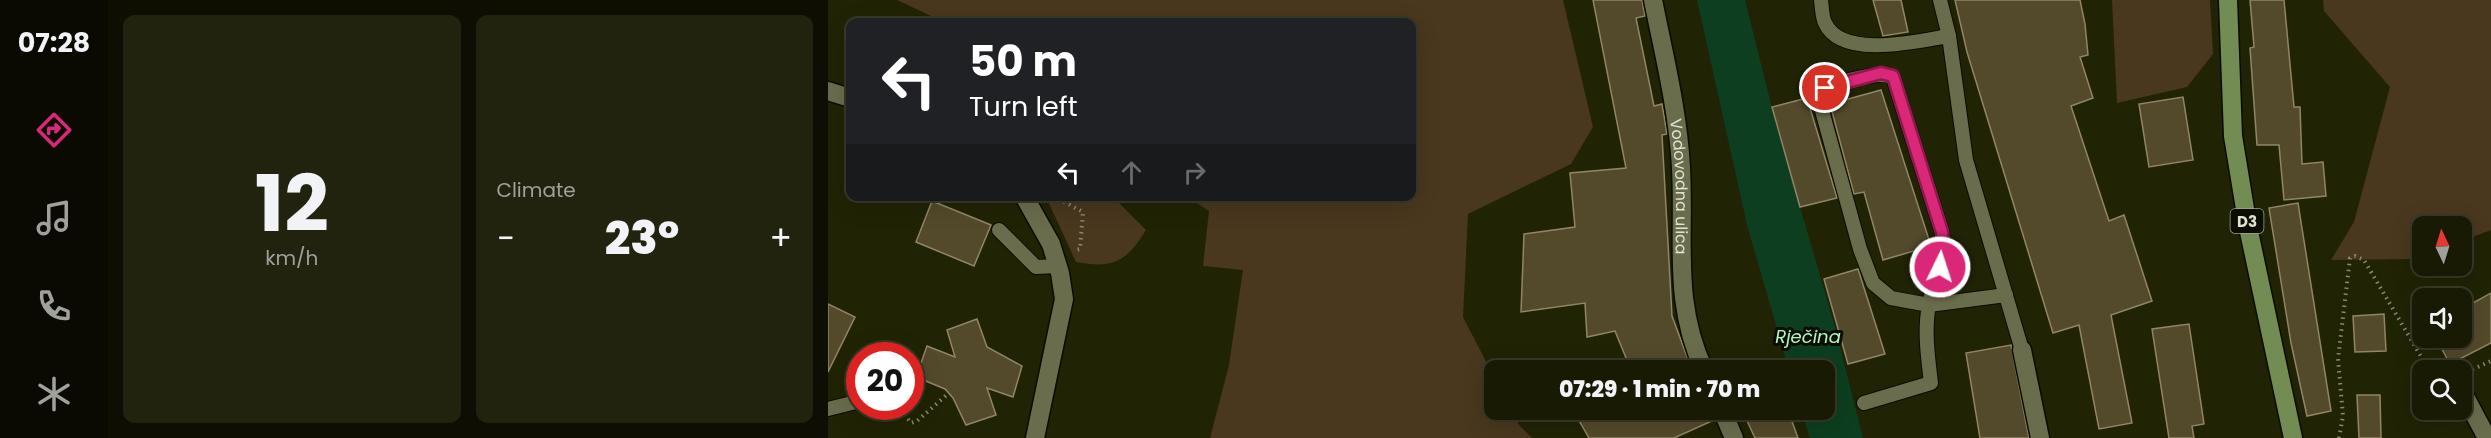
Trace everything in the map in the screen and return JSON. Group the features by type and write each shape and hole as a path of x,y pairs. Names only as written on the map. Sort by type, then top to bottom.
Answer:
{"main road":[{"name":"D3","path":"2228,0 2233,136 2248,227 2293,438"}],"street":[{"name":"Vodovodna ulica","path":"1653,0 1671,91 1681,166 1684,308 1689,335 1700,360"},
{"path":"828,91 846,97"},
{"path":"1027,201 1051,244 1064,299 1035,438"},
{"path":"2022,350 2040,438"},
{"path":"2472,410 2487,438"},
{"path":"1726,420 1734,438"}],"lane":[{"path":"1821,0 1825,24 1837,36 1855,43 1882,46 1949,36"},
{"path":"1940,0 1949,36 1966,160 2022,350"},
{"path":"1864,403 1931,383 1927,352 1929,305 1943,253 1942,232 1893,76 1881,73 1825,88 1818,96 1860,249 1873,283 1891,298 1929,305 2006,295"},
{"path":"999,230 1036,267 1058,266"},
{"path":"828,409 846,404"}],"path":[{"path":"1063,201 1083,212 1081,241"},
{"path":"2338,438 2343,416 2338,359 2350,258 2355,256 2364,260 2423,360"},
{"path":"2472,370 2491,361"},
{"path":"917,421 949,393"}],"shaded area":[{"path":"897,0 1563,0 1593,127 1571,164 1468,214 1463,317 1485,360 1484,420 1516,420 1532,438 1210,438 1229,365 1243,270 1203,266 1209,211 1194,201 1416,201 1416,18 933,18"},
{"path":"2112,0 2210,0 2213,54 2187,87 2117,103"},
{"path":"2323,0 2491,0 2491,230 2472,237 2472,216 2412,216 2412,259 2331,260 2354,222 2390,87 2324,11"},
{"path":"1048,201 1115,201 1146,230 1132,249 1117,261 1100,264 1076,262"}],"water":[{"name":"Rječina","path":"1697,0 1745,0 1777,128 1835,327 1863,438 1810,438 1804,420 1835,420 1835,360 1786,360 1747,225"}],"building":[{"path":"1593,0 1642,0 1645,16 1636,18 1654,106 1662,104 1667,134 1662,135 1672,316 1688,360 1627,360 1615,331 1587,337 1585,303 1521,312 1524,234 1575,227 1570,173 1626,168"},
{"path":"1873,0 1901,0 1908,32 1883,36"},
{"path":"1955,0 2080,0 2088,55 2080,57 2093,98 2071,106 2109,221 2124,215 2152,301 2111,315 2132,423 2099,429 2079,325 2053,333 1967,52"},
{"path":"2250,0 2284,0 2294,107 2300,107 2302,164 2323,162 2326,196 2284,200 2279,145 2257,145 2250,48 2254,47"},
{"path":"1881,90 1931,246 1883,260 1864,192 1854,194 1830,104"},
{"path":"2183,97 2193,160 2149,167 2139,104"},
{"path":"1807,98 1837,198 1800,207 1772,107"},
{"path":"932,201 991,225 974,266 916,242"},
{"path":"2298,203 2331,411 2307,416 2291,343 2269,208"},
{"path":"1858,269 1885,354 1848,364 1824,279"},
{"path":"2491,293 2491,343 2458,360 2448,360 2441,348 2472,348 2472,303"},
{"path":"828,304 855,317 828,372"},
{"path":"2384,314 2386,351 2355,352 2353,316"},
{"path":"977,319 987,347 1022,366 1013,397 987,388 996,415 966,425 953,398 945,389 924,380 924,354 927,346 955,357 947,330"},
{"path":"2189,324 2204,424 2192,426 2194,438 2169,438 2152,329"},
{"path":"2011,345 2029,438 1980,438 1966,353"},
{"path":"2357,395 2380,395 2381,438 2359,438"},
{"path":"1579,420 1714,420 1674,438 1589,438"},
{"path":"1747,420 1792,420 1798,438 1755,438"}],"route":[{"path":"1825,88 1881,73 1893,76 1942,232 1943,253 1940,267"}]}
